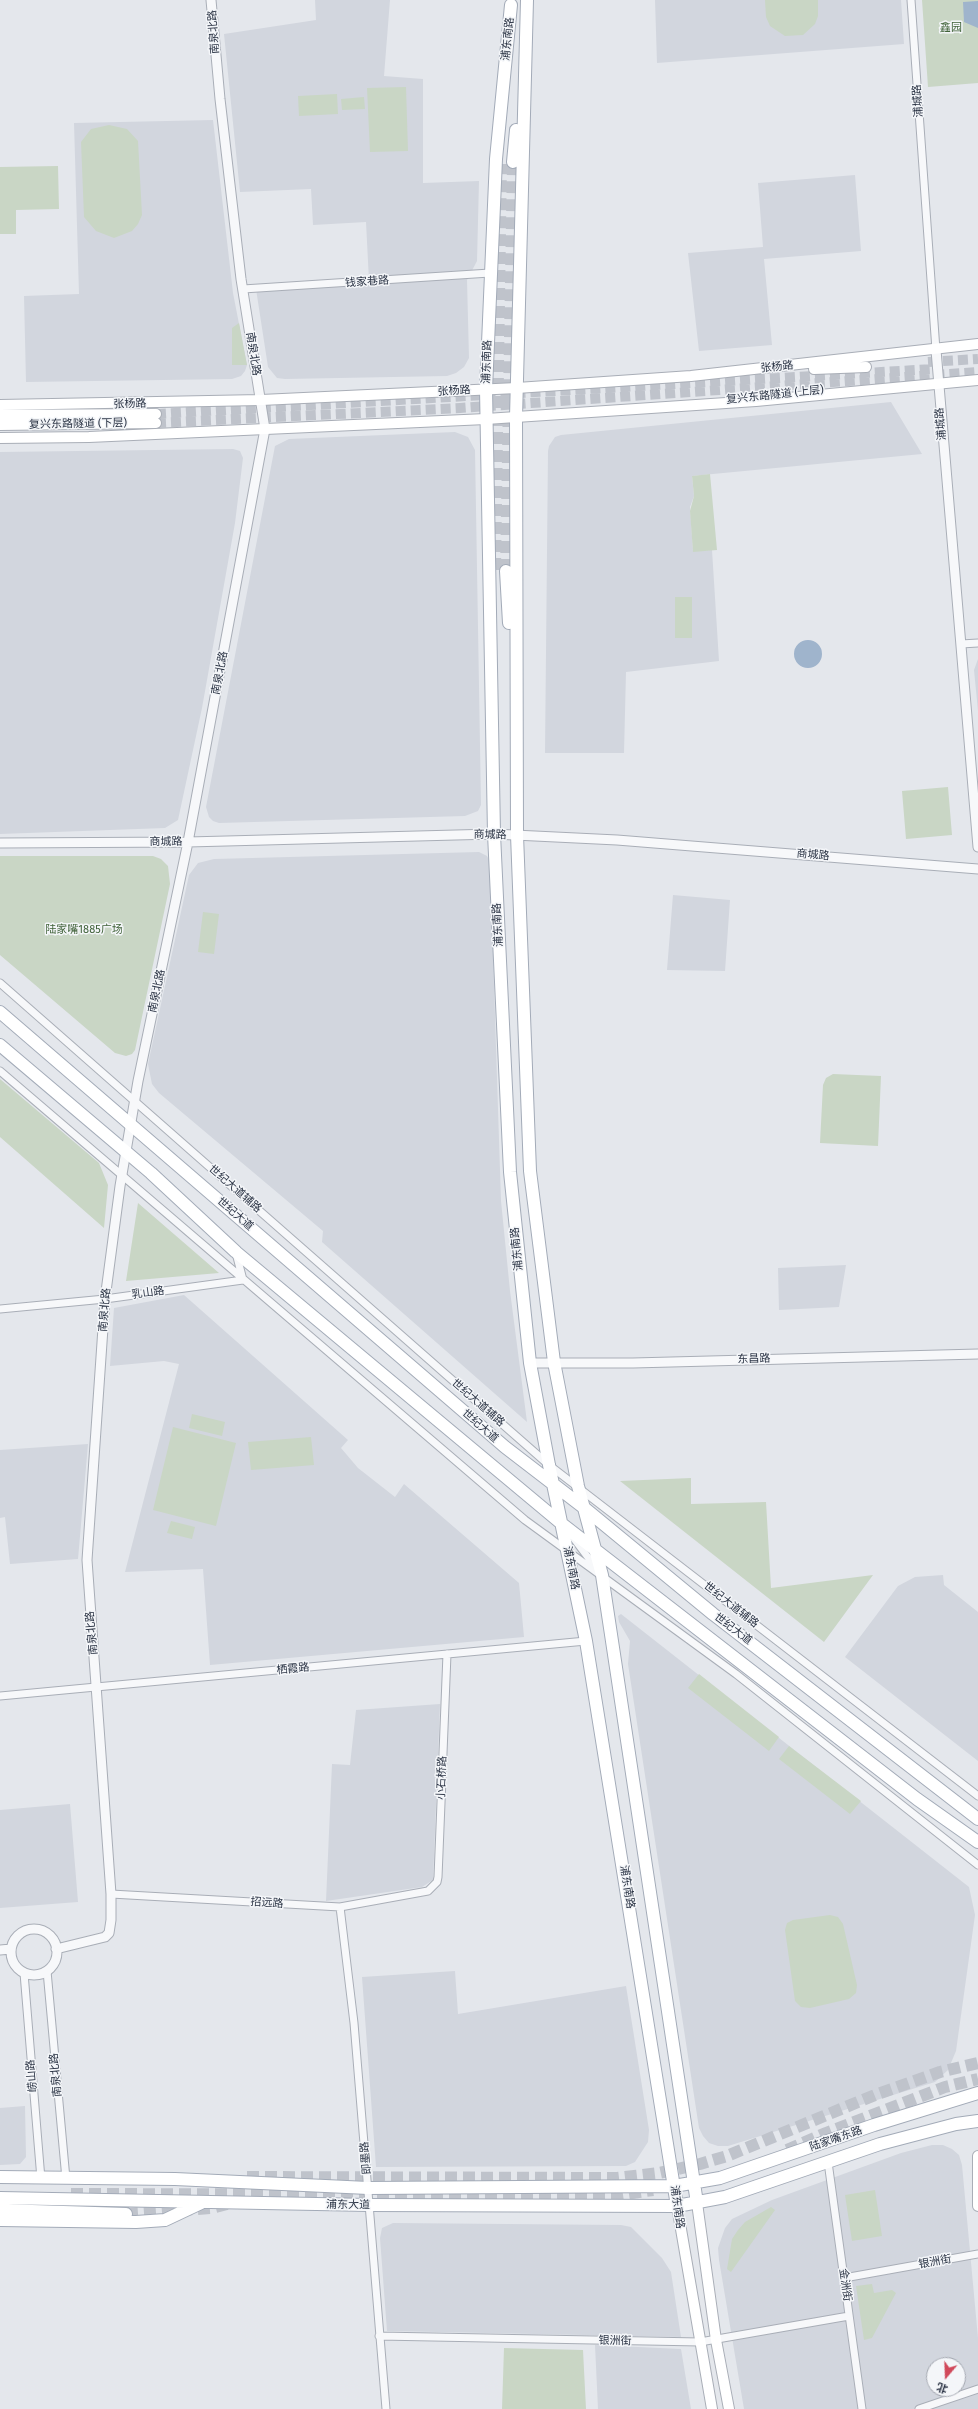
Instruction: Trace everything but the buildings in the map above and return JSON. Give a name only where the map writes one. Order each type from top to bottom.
[{"type":"main road","name":"浦东南路","points":[[511,3],[507,163],[526,4]]},
{"type":"main road","name":"浦东南路","points":[[511,3],[496,159],[486,389],[494,834],[510,1172],[530,1363],[549,1465],[586,1640],[677,2206],[712,2409]]},
{"type":"main road","name":"浦东南路","points":[[526,4],[516,417],[517,835],[530,1171],[554,1362],[578,1486],[602,1575],[716,2340],[729,2409]]},
{"type":"main road","name":"张杨路","points":[[0,405],[261,400],[517,388],[691,376],[936,350],[978,344]]},
{"type":"main road","name":"复兴东路隧道 (上层)","points":[[691,376],[866,367]]},
{"type":"main road","points":[[0,438],[89,437],[486,419],[938,385],[978,380]]},
{"type":"main road","name":"复兴东路隧道 (上层)","points":[[681,405],[869,386]]},
{"type":"main road","name":"复兴东路隧道 (下层)","points":[[0,415],[156,418],[0,425]]},
{"type":"main road","name":"浦东南路","points":[[492,720],[500,571],[517,722]]},
{"type":"main road","name":"世纪大道","points":[[0,1012],[499,1442],[583,1507],[713,1614],[978,1819]]},
{"type":"main road","name":"世纪大道","points":[[0,1045],[126,1151],[236,1252],[562,1524],[595,1548],[917,1799],[978,1842]]},
{"type":"main road","points":[[962,1806],[978,1811]]},
{"type":"main road","name":"陆家嘴东路","points":[[693,2184],[720,2178],[881,2123],[978,2093]]},
{"type":"main road","name":"陆家嘴东路","points":[[696,2203],[725,2197],[880,2144],[956,2124],[978,2121]]},
{"type":"main road","points":[[978,2156],[978,2206]]},
{"type":"main road","name":"浦东大道","points":[[0,2177],[66,2179],[175,2179],[368,2188],[674,2186],[693,2184]]},
{"type":"main road","name":"浦东大道","points":[[0,2198],[369,2206],[677,2206],[696,2203]]},
{"type":"main road","points":[[0,2220],[136,2222],[165,2220],[202,2202]]},
{"type":"main road","points":[[0,2210],[126,2214]]},
{"type":"street","name":"南泉北路","points":[[56,1949],[105,1937],[109,1933],[111,1920],[111,1894],[87,1553],[106,1298],[130,1125],[188,842],[265,429],[243,289],[219,91],[211,0]]},
{"type":"street","name":"浦城路","points":[[911,0],[938,385],[978,847]]},
{"type":"street","name":"钱家巷路","points":[[243,289],[490,273]]},
{"type":"street","points":[[961,644],[978,643]]},
{"type":"street","name":"商城路","points":[[0,843],[188,842],[494,834],[617,840],[978,869]]},
{"type":"street","name":"世纪大道辅路","points":[[0,983],[549,1465],[978,1796]]},
{"type":"street","points":[[0,1071],[525,1520],[736,1674],[978,1865]]},
{"type":"street","points":[[236,1252],[243,1280]]},
{"type":"street","name":"乳山路","points":[[0,1309],[106,1298],[243,1280]]},
{"type":"street","name":"东昌路","points":[[530,1363],[633,1363],[978,1354]]},
{"type":"street","points":[[562,1524],[602,1575]]},
{"type":"street","name":"栖霞路","points":[[0,1696],[586,1640]]},
{"type":"street","name":"小石桥路","points":[[421,1893],[433,1887],[438,1877],[447,1654]]},
{"type":"street","name":"招远路","points":[[111,1894],[340,1907],[421,1893]]},
{"type":"street","name":"即墨路","points":[[340,1907],[354,2023],[386,2409]]},
{"type":"street","points":[[31,1930],[46,1933],[52,1938],[56,1949],[55,1960],[47,1971],[35,1975],[24,1973],[14,1963],[11,1950],[18,1936],[31,1930]]},
{"type":"street","points":[[0,1950],[11,1950]]},
{"type":"street","name":"南泉北路","points":[[47,1971],[66,2179]]},
{"type":"street","name":"崂山路","points":[[24,1973],[41,2178]]},
{"type":"street","name":"金洲街","points":[[828,2162],[862,2409]]},
{"type":"street","name":"银洲街","points":[[844,2278],[978,2254]]},
{"type":"street","name":"银洲街","points":[[379,2336],[700,2342],[849,2316]]},
{"type":"street","points":[[919,2409],[978,2389]]},
{"type":"street","points":[[378,2409],[386,2409]]},
{"type":"shaded area","points":[[315,0],[390,0],[384,76],[423,79],[423,183],[479,181],[477,261],[467,280],[469,358],[464,367],[456,373],[447,376],[285,379],[277,378],[268,367],[256,289],[369,281],[366,222],[313,225],[311,189],[240,192],[224,34],[316,20]]},
{"type":"shaded area","points":[[655,0],[901,0],[904,44],[657,63]]},
{"type":"shaded area","points":[[213,120],[233,293],[247,365],[245,371],[241,376],[232,379],[26,382],[24,296],[79,294],[74,123]]},
{"type":"shaded area","points":[[855,175],[861,251],[764,259],[772,345],[699,351],[688,253],[763,247],[758,183]]},
{"type":"shaded area","points":[[891,402],[922,454],[692,476],[694,496],[690,507],[693,551],[712,550],[719,661],[626,672],[624,753],[545,753],[548,451],[549,446],[555,437],[561,435]]},
{"type":"shaded area","points":[[455,432],[468,437],[475,450],[481,805],[478,811],[465,816],[219,823],[213,821],[209,817],[206,807],[275,446],[289,439]]},
{"type":"shaded area","points":[[233,449],[240,451],[243,458],[235,523],[202,708],[178,820],[165,828],[0,834],[0,452]]},
{"type":"shaded area","points":[[978,659],[978,711],[974,670]]},
{"type":"shaded area","points":[[479,852],[487,856],[490,862],[501,1201],[510,1291],[527,1422],[322,1242],[323,1231],[159,1093],[152,1084],[148,1064],[189,875],[198,863],[214,859]]},
{"type":"shaded area","points":[[673,895],[730,900],[725,971],[667,970]]},
{"type":"shaded area","points":[[846,1265],[839,1307],[779,1310],[778,1268]]},
{"type":"shaded area","points":[[184,1295],[348,1440],[341,1448],[358,1468],[395,1497],[404,1484],[519,1583],[524,1637],[210,1665],[203,1569],[125,1572],[179,1364],[164,1361],[110,1366],[114,1308]]},
{"type":"shaded area","points":[[88,1444],[78,1559],[10,1564],[5,1517],[0,1518],[0,1450]]},
{"type":"shaded area","points":[[943,1575],[944,1585],[978,1612],[978,1761],[845,1657],[898,1586],[915,1577]]},
{"type":"shaded area","points":[[621,1614],[969,1887],[975,1915],[956,2051],[948,2070],[935,2082],[728,2146],[718,2146],[709,2143],[703,2136],[699,2128],[628,1664],[630,1641],[619,1622],[618,1616]]},
{"type":"shaded area","points":[[440,1704],[433,1880],[422,1887],[326,1901],[332,1764],[350,1765],[356,1710]]},
{"type":"shaded area","points":[[70,1804],[78,1902],[0,1908],[0,1810]]},
{"type":"shaded area","points":[[455,1971],[458,2014],[626,1986],[649,2130],[648,2142],[635,2162],[626,2166],[376,2167],[362,1977]]},
{"type":"shaded area","points":[[25,2106],[26,2157],[20,2164],[0,2165],[0,2108]]},
{"type":"shaded area","points":[[932,2145],[943,2145],[952,2149],[959,2155],[962,2165],[978,2338],[978,2409],[744,2409],[718,2248],[725,2228],[732,2219],[772,2200],[901,2153]]},
{"type":"shaded area","points":[[393,2223],[621,2225],[631,2227],[662,2258],[671,2272],[681,2337],[387,2331],[380,2238],[382,2228]]},
{"type":"shaded area","points":[[595,2345],[681,2349],[691,2409],[598,2409]]},
{"type":"green space","points":[[765,0],[818,0],[818,16],[815,24],[803,35],[785,36],[770,26],[766,17]]},
{"type":"green space","name":"鑫园","points":[[922,0],[978,0],[978,83],[928,87]]},
{"type":"green space","points":[[406,87],[408,151],[370,152],[367,88]]},
{"type":"green space","points":[[337,94],[338,114],[299,116],[298,96]]},
{"type":"green space","points":[[364,97],[365,109],[342,110],[341,99]]},
{"type":"green space","points":[[109,125],[127,129],[138,141],[142,215],[138,224],[132,231],[114,238],[96,231],[84,217],[81,142],[91,129]]},
{"type":"green space","points":[[58,166],[59,209],[16,210],[16,234],[0,234],[0,167]]},
{"type":"green space","points":[[239,323],[247,365],[232,365],[232,328]]},
{"type":"green space","points":[[710,474],[717,550],[693,552],[690,511],[694,496],[692,476]]},
{"type":"green space","points":[[675,597],[692,597],[692,638],[675,638]]},
{"type":"green space","points":[[948,787],[952,835],[906,839],[902,791]]},
{"type":"green space","name":"陆家嘴1885广场","points":[[0,856],[153,856],[161,859],[168,866],[170,884],[135,1050],[132,1054],[126,1056],[115,1053],[0,955]]},
{"type":"green space","points":[[203,912],[219,914],[214,954],[198,952]]},
{"type":"green space","points":[[833,1074],[881,1076],[878,1146],[820,1143],[823,1085],[826,1078]]},
{"type":"green space","points":[[0,1079],[99,1163],[108,1185],[104,1228],[0,1137]]},
{"type":"green space","points":[[138,1203],[219,1273],[126,1281]]},
{"type":"green space","points":[[192,1414],[225,1422],[222,1436],[189,1428]]},
{"type":"green space","points":[[173,1427],[236,1443],[216,1526],[153,1510]]},
{"type":"green space","points":[[311,1437],[314,1465],[251,1470],[248,1442]]},
{"type":"green space","points":[[691,1478],[691,1504],[766,1502],[771,1588],[873,1575],[824,1642],[620,1481]]},
{"type":"green space","points":[[171,1521],[195,1527],[192,1539],[167,1533]]},
{"type":"green space","points":[[699,1674],[779,1737],[769,1751],[688,1688]]},
{"type":"green space","points":[[789,1746],[861,1801],[850,1814],[779,1759]]},
{"type":"green space","points":[[830,1915],[838,1917],[843,1924],[857,1985],[856,1993],[849,1999],[810,2008],[801,2007],[795,2001],[785,1930],[787,1923],[793,1920]]},
{"type":"green space","points":[[875,2190],[882,2236],[852,2241],[845,2195]]},
{"type":"green space","points":[[771,2207],[775,2210],[731,2272],[727,2269],[732,2239],[745,2222]]},
{"type":"green space","points":[[872,2284],[874,2293],[892,2290],[896,2293],[872,2338],[864,2340],[856,2286]]},
{"type":"green space","points":[[504,2348],[583,2350],[586,2409],[502,2409]]},
{"type":"water","points":[[978,1],[978,28],[964,22],[963,2]]},
{"type":"water","points":[[808,640],[818,644],[822,654],[818,664],[808,668],[798,664],[794,654],[798,644]]},
{"type":"tunnel","points":[[506,571],[513,162]]},
{"type":"tunnel","points":[[495,570],[501,164]]},
{"type":"tunnel","points":[[928,362],[978,359]]},
{"type":"tunnel","points":[[156,414],[934,369]]},
{"type":"tunnel","points":[[156,423],[460,408],[978,372]]},
{"type":"tunnel","points":[[247,2177],[617,2178],[659,2173],[700,2164],[727,2156],[875,2095],[940,2072],[978,2063]]},
{"type":"tunnel","points":[[787,2150],[826,2133],[945,2087],[978,2079]]},
{"type":"tunnel","points":[[71,2194],[619,2195],[653,2190]]},
{"type":"tunnel","points":[[126,2214],[211,2208],[227,2204]]}]
